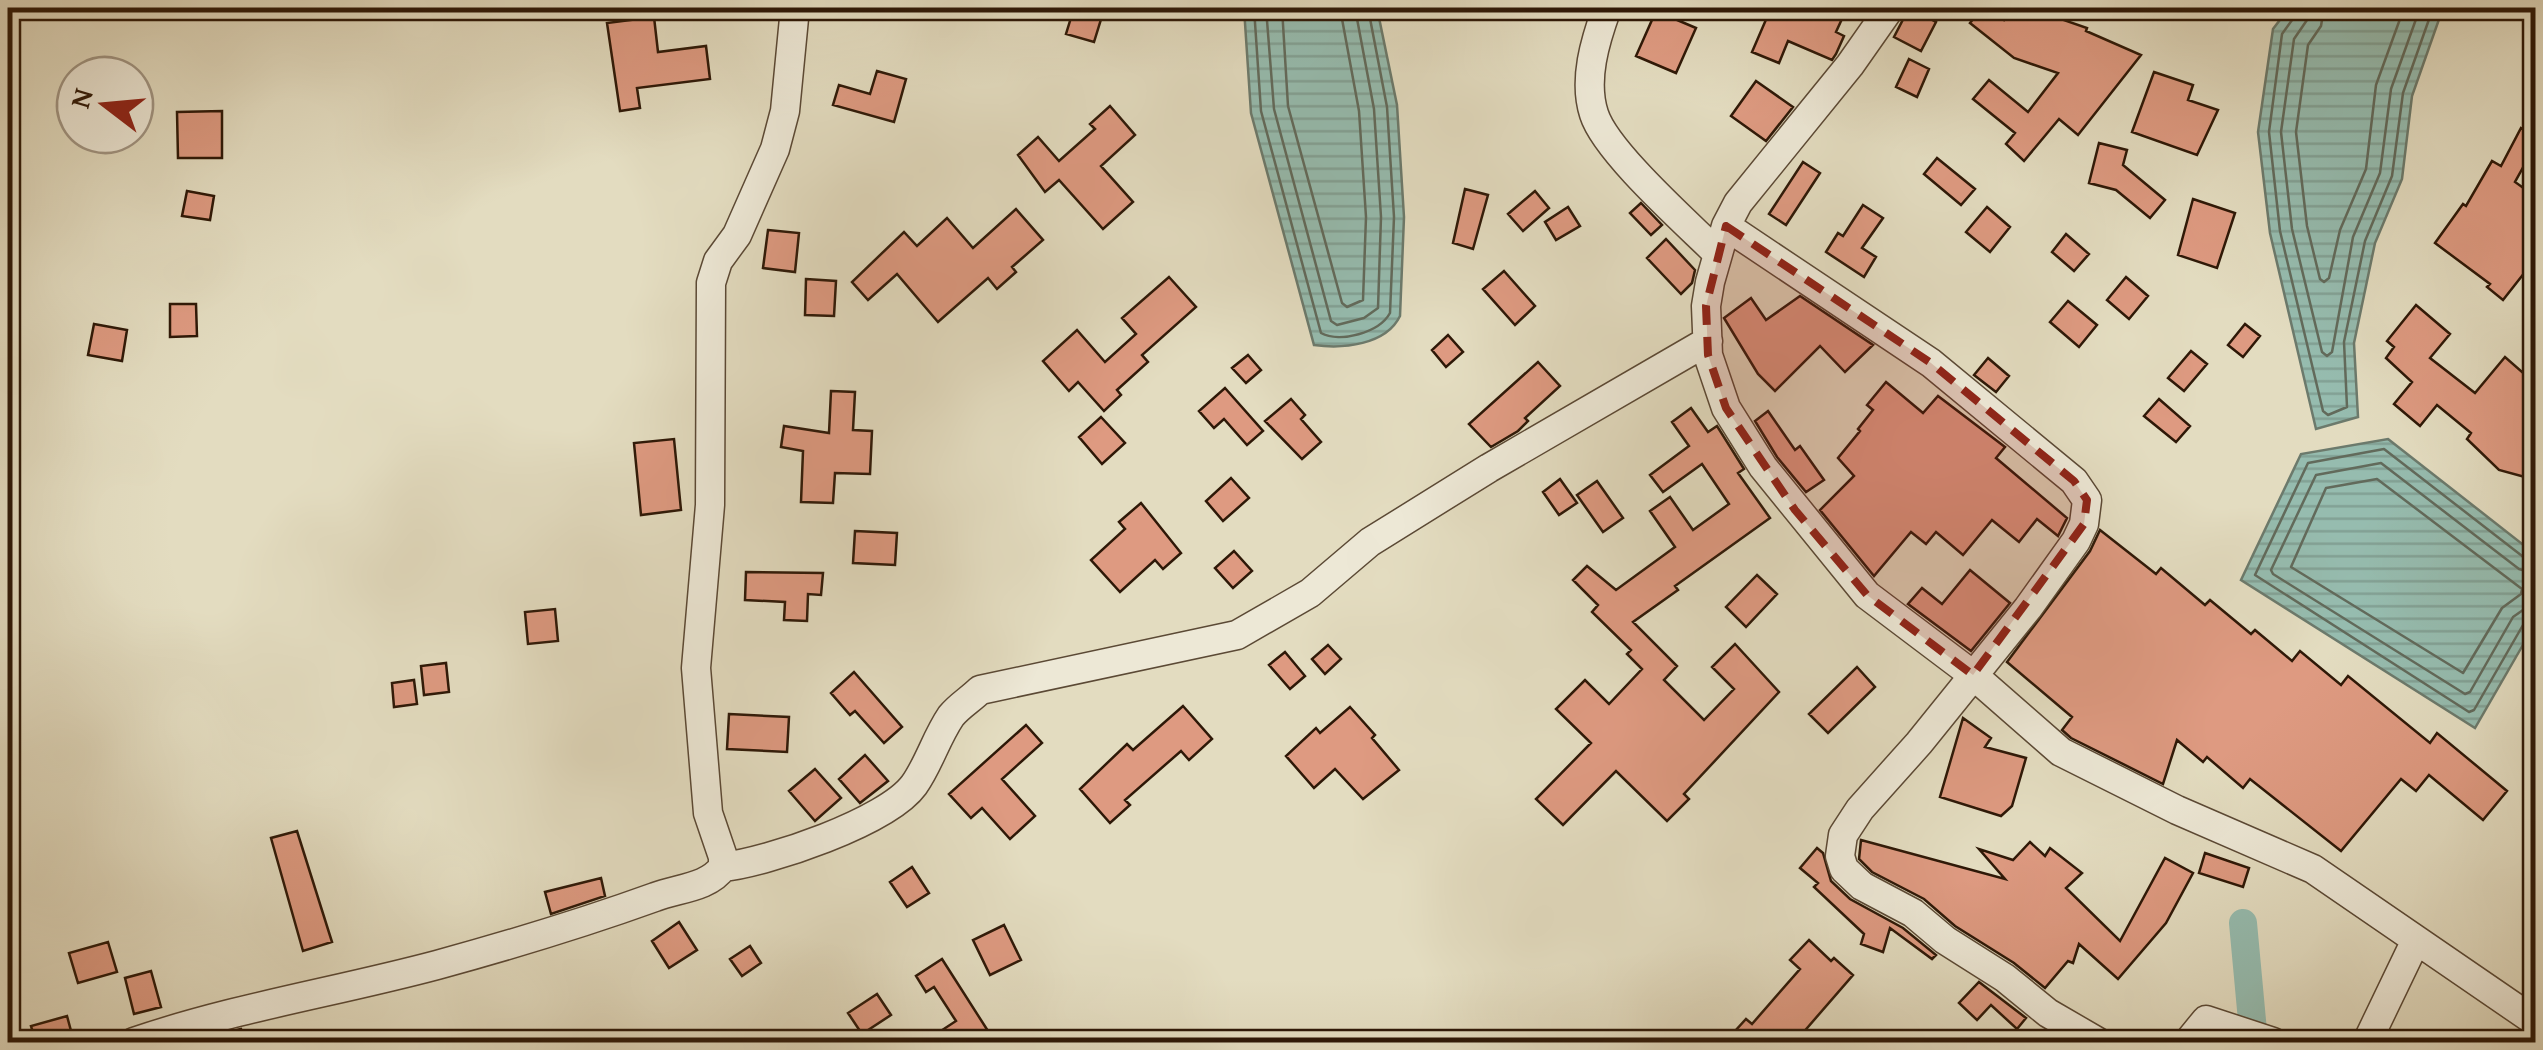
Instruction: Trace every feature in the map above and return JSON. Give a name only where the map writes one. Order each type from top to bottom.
[{"type":"street","points":[[722,867],[723,857],[708,812],[696,668],[710,506],[711,283],[718,261],[737,235],[776,150],[785,110],[795,8]]},
{"type":"street","points":[[1607,8],[1589,72],[1594,115],[1604,134],[1659,196],[1718,254]]},
{"type":"street","points":[[1890,8],[1850,64],[1756,178],[1726,226],[1706,306],[1708,355],[1726,408],[1796,510],[1867,595],[1974,675],[2061,752],[2176,810],[2313,869],[2536,1022]]},
{"type":"street","points":[[1726,226],[1932,363],[2074,482],[2087,500],[2084,524],[2076,541],[2028,608],[1860,809],[1842,835],[1840,856],[1844,868],[1862,886],[1913,913],[1945,940],[2014,984],[2048,1013],[2098,1042]]},
{"type":"street","points":[[134,1042],[274,1002],[436,965],[595,918],[678,888],[708,882],[722,867],[789,853],[816,842],[904,797],[953,713],[980,690],[1237,635],[1310,593],[1370,542],[1488,468],[1708,341]]},
{"type":"street","points":[[2368,1042],[2416,940]]},
{"type":"street","points":[[2188,1042],[2206,1020],[2273,1042]]},
{"type":"highlighted area","points":[[1726,226],[1931,363],[2074,481],[2087,500],[2084,524],[1973,675],[1867,595],[1795,510],[1726,408],[1708,355],[1706,306]]},
{"type":"water","points":[[1244,8],[1377,8],[1397,105],[1404,217],[1400,316],[1374,339],[1350,345],[1314,345],[1251,113]]},
{"type":"water","points":[[2289,8],[2443,8],[2412,96],[2402,179],[2375,243],[2354,343],[2358,417],[2316,429],[2270,233],[2258,132],[2273,29]]},
{"type":"water","points":[[2388,439],[2535,554],[2535,624],[2475,728],[2241,580],[2301,454]]},
{"type":"building","points":[[1074,8],[1102,16],[1094,42],[1066,34]]},
{"type":"building","points":[[1771,8],[1847,8],[1836,32],[1844,36],[1832,60],[1788,41],[1779,63],[1752,52]]},
{"type":"building","points":[[1909,8],[1936,22],[1921,51],[1894,37]]},
{"type":"building","points":[[1982,8],[2004,20],[2013,8],[2029,8],[2087,28],[2086,31],[2141,55],[2078,135],[2059,119],[2024,161],[2006,144],[2015,133],[1973,99],[1989,80],[2028,112],[2058,73],[2014,58],[1970,23]]},
{"type":"building","points":[[1656,11],[1696,28],[1676,73],[1636,56]]},
{"type":"building","points":[[654,17],[658,52],[706,46],[710,79],[637,88],[640,108],[620,111],[607,23]]},
{"type":"building","points":[[1909,59],[1929,69],[1917,97],[1896,87]]},
{"type":"building","points":[[877,71],[906,79],[894,122],[833,105],[839,85],[870,94]]},
{"type":"building","points":[[2154,72],[2193,85],[2188,100],[2218,110],[2197,155],[2132,132]]},
{"type":"building","points":[[1756,81],[1793,107],[1766,141],[1731,116]]},
{"type":"building","points":[[1110,106],[1135,135],[1101,166],[1133,202],[1103,229],[1059,180],[1045,192],[1018,155],[1038,137],[1059,161],[1095,129],[1090,124]]},
{"type":"building","points":[[222,111],[222,158],[178,158],[177,112]]},
{"type":"building","points":[[2521,128],[2536,136],[2536,144],[2515,182],[2536,197],[2536,258],[2503,300],[2487,287],[2490,284],[2435,243],[2463,204],[2466,206],[2492,161],[2501,166]]},
{"type":"building","points":[[2099,143],[2127,150],[2123,165],[2165,200],[2150,218],[2116,190],[2089,183]]},
{"type":"building","points":[[1937,158],[1975,189],[1961,205],[1924,174]]},
{"type":"building","points":[[1803,162],[1820,173],[1786,225],[1769,214]]},
{"type":"building","points":[[1465,189],[1488,195],[1473,249],[1453,243]]},
{"type":"building","points":[[187,191],[214,196],[210,220],[182,216]]},
{"type":"building","points":[[1535,191],[1549,208],[1523,231],[1508,214]]},
{"type":"building","points":[[2193,199],[2235,213],[2217,268],[2178,255]]},
{"type":"building","points":[[1641,203],[1662,225],[1651,235],[1630,213]]},
{"type":"building","points":[[1863,205],[1883,218],[1862,248],[1876,257],[1864,277],[1826,252],[1838,233],[1843,236]]},
{"type":"building","points":[[1568,207],[1580,226],[1556,240],[1545,222]]},
{"type":"building","points":[[1987,207],[2010,227],[1990,252],[1966,232]]},
{"type":"building","points":[[1016,209],[1043,240],[1012,267],[1016,272],[997,289],[988,278],[938,322],[897,274],[868,300],[852,282],[904,232],[917,246],[947,218],[973,248]]},
{"type":"building","points":[[768,230],[799,233],[795,272],[763,268]]},
{"type":"building","points":[[2066,234],[2089,254],[2074,271],[2052,252]]},
{"type":"building","points":[[1666,239],[1695,270],[1692,283],[1681,294],[1647,258]]},
{"type":"building","points":[[1504,271],[1535,306],[1515,325],[1483,289]]},
{"type":"building","points":[[1169,277],[1196,307],[1142,355],[1148,362],[1117,390],[1121,395],[1104,411],[1078,382],[1069,391],[1043,361],[1077,330],[1105,362],[1136,334],[1122,318]]},
{"type":"building","points":[[2126,277],[2148,296],[2129,319],[2107,300]]},
{"type":"building","points":[[806,279],[836,281],[834,316],[805,315]]},
{"type":"building","points":[[1800,296],[1873,345],[1845,372],[1820,346],[1775,391],[1758,374],[1724,318],[1751,298],[1766,320]]},
{"type":"building","points":[[2068,301],[2097,325],[2079,347],[2050,322]]},
{"type":"building","points":[[170,304],[196,304],[197,336],[170,337]]},
{"type":"building","points":[[2416,305],[2450,334],[2430,358],[2475,393],[2505,357],[2522,372],[2536,355],[2536,480],[2499,470],[2467,439],[2471,433],[2437,405],[2420,426],[2394,404],[2412,382],[2386,358],[2394,347],[2387,341]]},
{"type":"building","points":[[94,324],[127,330],[122,361],[88,355]]},
{"type":"building","points":[[2245,324],[2260,336],[2243,357],[2228,345]]},
{"type":"building","points":[[1448,335],[1463,352],[1446,367],[1432,350]]},
{"type":"building","points":[[2191,351],[2207,364],[2184,391],[2168,378]]},
{"type":"building","points":[[1248,355],[1261,370],[1246,383],[1232,368]]},
{"type":"building","points":[[1988,358],[2009,376],[1996,392],[1974,375]]},
{"type":"building","points":[[1538,362],[1560,386],[1525,418],[1528,421],[1518,431],[1491,447],[1469,424]]},
{"type":"building","points":[[1886,382],[1923,413],[1938,396],[2005,447],[1996,458],[2067,518],[2058,536],[2037,519],[2019,542],[1992,520],[1963,555],[1936,532],[1926,544],[1911,532],[1874,576],[1820,510],[1854,476],[1838,458],[1860,431],[1873,410],[1867,405]]},
{"type":"building","points":[[1225,388],[1263,431],[1247,445],[1224,419],[1214,428],[1199,411]]},
{"type":"building","points":[[831,391],[855,392],[853,430],[872,431],[870,474],[835,473],[833,503],[801,502],[803,451],[781,447],[784,426],[829,433]]},
{"type":"building","points":[[1291,399],[1305,415],[1301,419],[1321,442],[1302,459],[1265,421]]},
{"type":"building","points":[[2159,399],[2190,426],[2176,442],[2144,416]]},
{"type":"building","points":[[1691,408],[1708,432],[1717,426],[1744,469],[1738,473],[1770,518],[1675,586],[1678,590],[1633,622],[1677,666],[1664,680],[1704,720],[1734,689],[1712,667],[1735,644],[1779,692],[1684,794],[1689,799],[1667,821],[1616,771],[1563,825],[1536,799],[1591,743],[1556,709],[1585,680],[1609,704],[1642,669],[1627,654],[1631,650],[1592,612],[1598,605],[1573,580],[1587,566],[1616,590],[1675,547],[1650,511],[1670,497],[1693,530],[1729,504],[1702,464],[1663,492],[1650,475],[1689,446],[1672,422]]},
{"type":"building","points":[[1768,411],[1795,450],[1800,446],[1824,480],[1806,492],[1777,457],[1755,421]]},
{"type":"building","points":[[1101,417],[1125,443],[1102,464],[1079,437]]},
{"type":"building","points":[[674,439],[681,510],[641,515],[634,443]]},
{"type":"building","points":[[1231,478],[1249,498],[1223,521],[1206,501]]},
{"type":"building","points":[[1560,479],[1577,503],[1559,515],[1543,492]]},
{"type":"building","points":[[1597,481],[1623,518],[1603,532],[1577,495]]},
{"type":"building","points":[[1141,503],[1181,553],[1163,569],[1155,560],[1120,592],[1091,560],[1125,529],[1119,522]]},
{"type":"building","points":[[2100,530],[2156,574],[2161,568],[2205,605],[2210,600],[2292,661],[2300,651],[2341,685],[2348,676],[2430,743],[2437,733],[2507,791],[2483,820],[2429,775],[2416,791],[2401,779],[2341,851],[2250,779],[2243,788],[2207,757],[2203,762],[2177,740],[2163,784],[2071,738],[2062,730],[2072,717],[2007,662],[2090,551]]},
{"type":"building","points":[[855,531],[897,533],[895,565],[853,563]]},
{"type":"building","points":[[1234,551],[1252,571],[1233,588],[1215,568]]},
{"type":"building","points":[[1970,570],[2010,603],[1971,651],[1908,604],[1922,588],[1942,604]]},
{"type":"building","points":[[746,572],[823,573],[821,595],[808,594],[807,621],[784,620],[785,602],[745,600]]},
{"type":"building","points":[[1757,575],[1777,594],[1746,627],[1726,607]]},
{"type":"building","points":[[555,609],[558,641],[528,644],[525,612]]},
{"type":"building","points":[[1328,645],[1341,659],[1325,674],[1312,659]]},
{"type":"building","points":[[1285,652],[1305,676],[1290,689],[1269,665]]},
{"type":"building","points":[[446,663],[449,692],[424,695],[421,666]]},
{"type":"building","points":[[1857,667],[1875,687],[1828,733],[1809,714]]},
{"type":"building","points":[[854,672],[902,727],[884,743],[855,711],[850,715],[831,693]]},
{"type":"building","points":[[414,680],[417,704],[394,707],[392,683]]},
{"type":"building","points":[[1183,706],[1212,739],[1189,760],[1181,751],[1125,800],[1130,805],[1110,823],[1080,789],[1127,744],[1133,750]]},
{"type":"building","points":[[1350,707],[1399,770],[1363,799],[1335,769],[1314,788],[1286,756],[1316,728],[1320,733]]},
{"type":"building","points":[[729,714],[789,717],[787,752],[727,749]]},
{"type":"building","points":[[1963,718],[1991,738],[1985,747],[2026,758],[2012,806],[2001,816],[1940,797]]},
{"type":"building","points":[[1026,725],[1042,743],[1002,779],[1035,816],[1010,839],[982,808],[971,818],[949,794]]},
{"type":"building","points":[[865,755],[888,781],[860,803],[839,779]]},
{"type":"building","points":[[815,769],[841,798],[815,821],[789,791]]},
{"type":"building","points":[[297,831],[332,942],[303,951],[271,838]]},
{"type":"building","points":[[1861,840],[2005,879],[1979,849],[2013,860],[2030,842],[2045,856],[2050,848],[2082,873],[2066,888],[2120,941],[2165,858],[2193,873],[2166,923],[2118,979],[2079,944],[2073,963],[2068,961],[2045,988],[2014,963],[1955,926],[1924,899],[1872,872],[1859,859]]},
{"type":"building","points":[[1817,848],[1823,853],[1831,881],[1850,899],[1903,928],[1936,955],[1932,959],[1890,928],[1883,952],[1861,944],[1864,934],[1814,887],[1818,883],[1800,868]]},
{"type":"building","points":[[2205,853],[2249,868],[2243,887],[2199,873]]},
{"type":"building","points":[[912,867],[929,893],[907,907],[890,882]]},
{"type":"building","points":[[601,878],[605,896],[551,914],[545,892]]},
{"type":"building","points":[[679,922],[697,950],[669,968],[652,941]]},
{"type":"building","points":[[1004,925],[1021,960],[990,975],[973,940]]},
{"type":"building","points":[[1809,940],[1853,975],[1795,1042],[1725,1042],[1746,1019],[1752,1024],[1800,969],[1790,960]]},
{"type":"building","points":[[108,942],[117,972],[78,983],[69,953]]},
{"type":"building","points":[[750,946],[761,963],[742,976],[730,959]]},
{"type":"building","points":[[942,959],[988,1031],[971,1042],[924,1042],[956,1021],[934,987],[926,992],[916,976]]},
{"type":"building","points":[[151,971],[161,1007],[134,1014],[125,978]]},
{"type":"building","points":[[1979,982],[2026,1018],[2017,1029],[1991,1005],[1977,1020],[1959,1003]]},
{"type":"building","points":[[877,994],[891,1015],[862,1034],[848,1013]]},
{"type":"building","points":[[67,1016],[74,1042],[36,1042],[31,1026]]},
{"type":"building","points":[[241,1029],[247,1042],[192,1042],[213,1036]]},
{"type":"waterway","points":[[2243,923],[2254,1042]]}]
